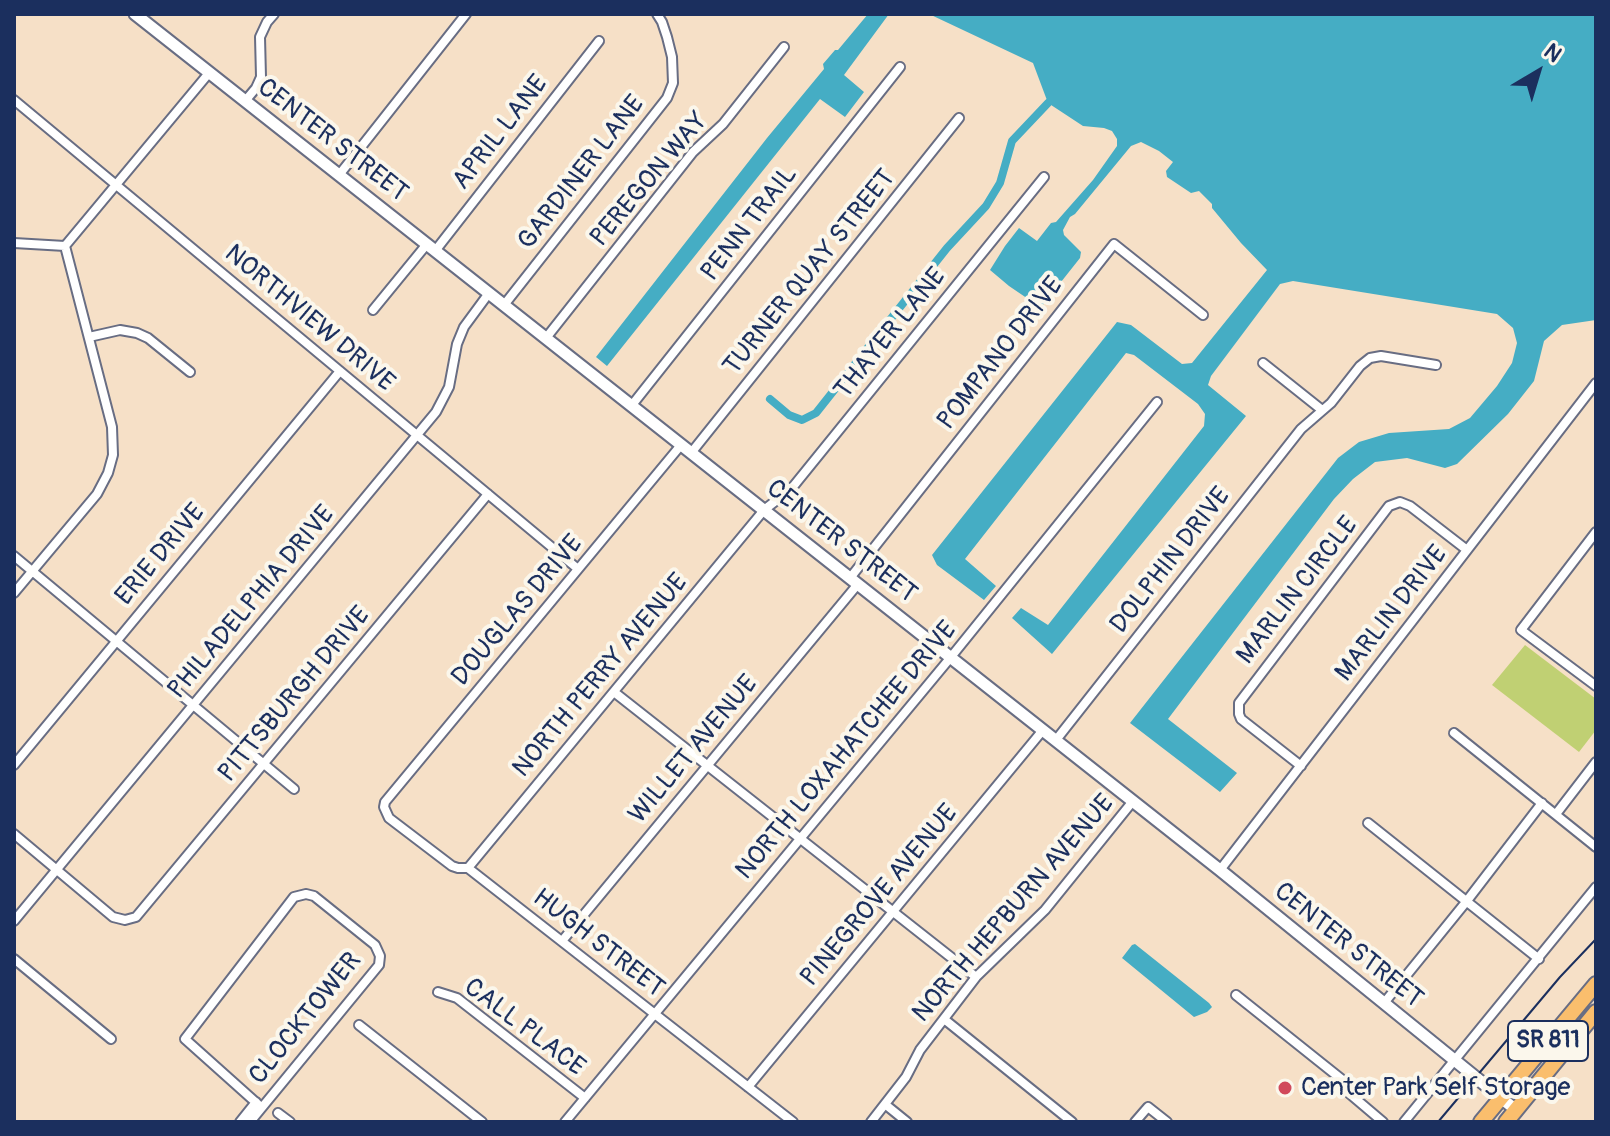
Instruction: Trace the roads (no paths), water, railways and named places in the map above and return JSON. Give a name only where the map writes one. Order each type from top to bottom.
[{"type":"main road","name":"SR 811","points":[[1481,1122],[1596,984]]},
{"type":"main road","name":"SR 811","points":[[1506,1122],[1596,1012]]},
{"type":"street","name":"CENTER STREET","points":[[136,14],[1220,870],[1516,1110]]},
{"type":"street","points":[[245,101],[261,77],[260,37],[274,14]]},
{"type":"street","points":[[339,175],[466,14]]},
{"type":"street","name":"GARDINER LANE","points":[[504,305],[667,98],[673,83],[672,57],[657,14]]},
{"type":"street","name":"APRIL LANE","points":[[373,310],[431,248],[599,41]]},
{"type":"street","name":"PEREGON WAY","points":[[546,338],[693,152],[721,127],[784,47]]},
{"type":"street","name":"PENN TRAIL","points":[[632,405],[900,67]]},
{"type":"street","points":[[65,246],[209,73]]},
{"type":"street","name":"NORTHVIEW DRIVE","points":[[14,100],[578,569]]},
{"type":"street","name":"TURNER QUAY STREET","points":[[686,449],[959,118]]},
{"type":"street","name":"THAYER LANE","points":[[764,510],[792,488],[1044,177]]},
{"type":"street","points":[[14,243],[65,246]]},
{"type":"street","name":"POMPANO DRIVE","points":[[854,581],[1114,244],[1203,315]]},
{"type":"street","points":[[14,593],[97,494],[110,467],[114,443],[65,246]]},
{"type":"street","name":"PHILADELPHIA DRIVE","points":[[14,921],[417,435],[441,403],[449,387],[457,344],[464,327],[489,293]]},
{"type":"street","points":[[89,337],[120,330],[137,333],[148,338],[190,372]]},
{"type":"street","name":"DOLPHIN DRIVE","points":[[1056,740],[1301,429],[1331,403],[1360,366],[1370,358],[1381,356],[1436,365]]},
{"type":"street","points":[[1263,363],[1322,410]]},
{"type":"street","name":"ERIE DRIVE","points":[[14,765],[340,371]]},
{"type":"street","name":"MARLIN DRIVE","points":[[1220,870],[1596,383]]},
{"type":"street","name":"NORTH LOXAHATCHEE DRIVE","points":[[568,1121],[1157,402]]},
{"type":"street","name":"DOUGLAS DRIVE","points":[[385,802],[578,569],[686,449]]},
{"type":"street","name":"PITTSBURGH DRIVE","points":[[56,870],[113,917],[130,920],[140,913],[488,494]]},
{"type":"street","name":"MARLIN CIRCLE","points":[[1301,766],[1241,719],[1239,703],[1389,506],[1400,502],[1410,506],[1467,550]]},
{"type":"street","name":"NORTH PERRY AVENUE","points":[[468,868],[764,510]]},
{"type":"street","points":[[1596,532],[1521,630],[1596,686]]},
{"type":"street","points":[[14,556],[294,789]]},
{"type":"street","name":"WILLET AVENUE","points":[[562,941],[854,581]]},
{"type":"street","points":[[614,692],[976,977]]},
{"type":"street","name":"PINEGROVE AVENUE","points":[[748,1087],[1043,730]]},
{"type":"street","points":[[1454,733],[1596,847]]},
{"type":"street","points":[[1556,814],[1595,766]]},
{"type":"street","name":"NORTH HEPBURN AVENUE","points":[[871,1122],[906,1077],[920,1050],[976,977],[1045,910],[1133,801]]},
{"type":"street","name":"HUGH STREET","points":[[385,802],[389,818],[452,866],[468,868],[793,1122]]},
{"type":"street","points":[[1384,1003],[1542,803]]},
{"type":"street","points":[[1368,823],[1539,959]]},
{"type":"street","points":[[14,834],[56,870]]},
{"type":"street","points":[[1404,1122],[1596,887]]},
{"type":"street","name":"CLOCKTOWER","points":[[240,1122],[258,1105],[379,965],[380,956],[375,945],[314,896],[306,894],[294,897],[185,1039],[258,1105]]},
{"type":"street","points":[[14,959],[111,1039]]},
{"type":"street","name":"CALL PLACE","points":[[438,992],[457,998],[585,1098]]},
{"type":"street","points":[[1236,995],[1350,1086],[1350,1094],[1383,1122]]},
{"type":"street","points":[[944,1019],[1072,1122]]},
{"type":"street","points":[[359,1025],[482,1122]]},
{"type":"street","name":"CLOCKTOWER","points":[[250,1122],[258,1105]]},
{"type":"street","points":[[886,1105],[907,1122]]},
{"type":"street","points":[[1135,1122],[1148,1107],[1167,1122]]},
{"type":"street","points":[[278,1113],[290,1122]]},
{"type":"water","points":[[868,14],[889,14],[844,75],[864,92],[845,117],[820,99],[607,366],[596,357],[824,69],[823,64]]},
{"type":"water","points":[[929,14],[1596,14],[1596,320],[1562,325],[1544,341],[1534,381],[1508,414],[1457,464],[1445,468],[1407,458],[1375,462],[1334,499],[1168,719],[1237,773],[1220,792],[1130,723],[1338,458],[1359,442],[1389,433],[1449,429],[1470,418],[1512,363],[1517,343],[1513,328],[1497,314],[1293,281],[1280,284],[1211,376],[1208,385],[1246,416],[1052,654],[1012,618],[1021,608],[1048,625],[1204,426],[1205,414],[1198,404],[1134,355],[1126,353],[965,559],[996,586],[984,600],[937,565],[932,555],[1117,322],[1131,325],[1182,364],[1192,363],[1267,270],[1199,191],[1191,193],[1167,177],[1166,171],[1173,162],[1141,142],[1131,146],[1070,217],[1063,230],[1064,235],[1081,252],[1080,258],[1042,306],[1009,286],[990,270],[1005,246],[1019,228],[1037,241],[1093,180],[1117,146],[1117,139],[1112,131],[1083,126],[1048,103],[1033,63]]},
{"type":"water","points":[[1135,944],[1212,1007],[1194,1017],[1122,958]]},
{"type":"waterway","points":[[770,399],[789,415],[802,420],[816,413],[947,248],[986,206],[1000,183],[1012,141],[1048,103]]},
{"type":"railway","points":[[1438,1122],[1560,977],[1596,939]]},
{"type":"place","name":"Center Park Self Storage","points":[[1285,1088]]}]
